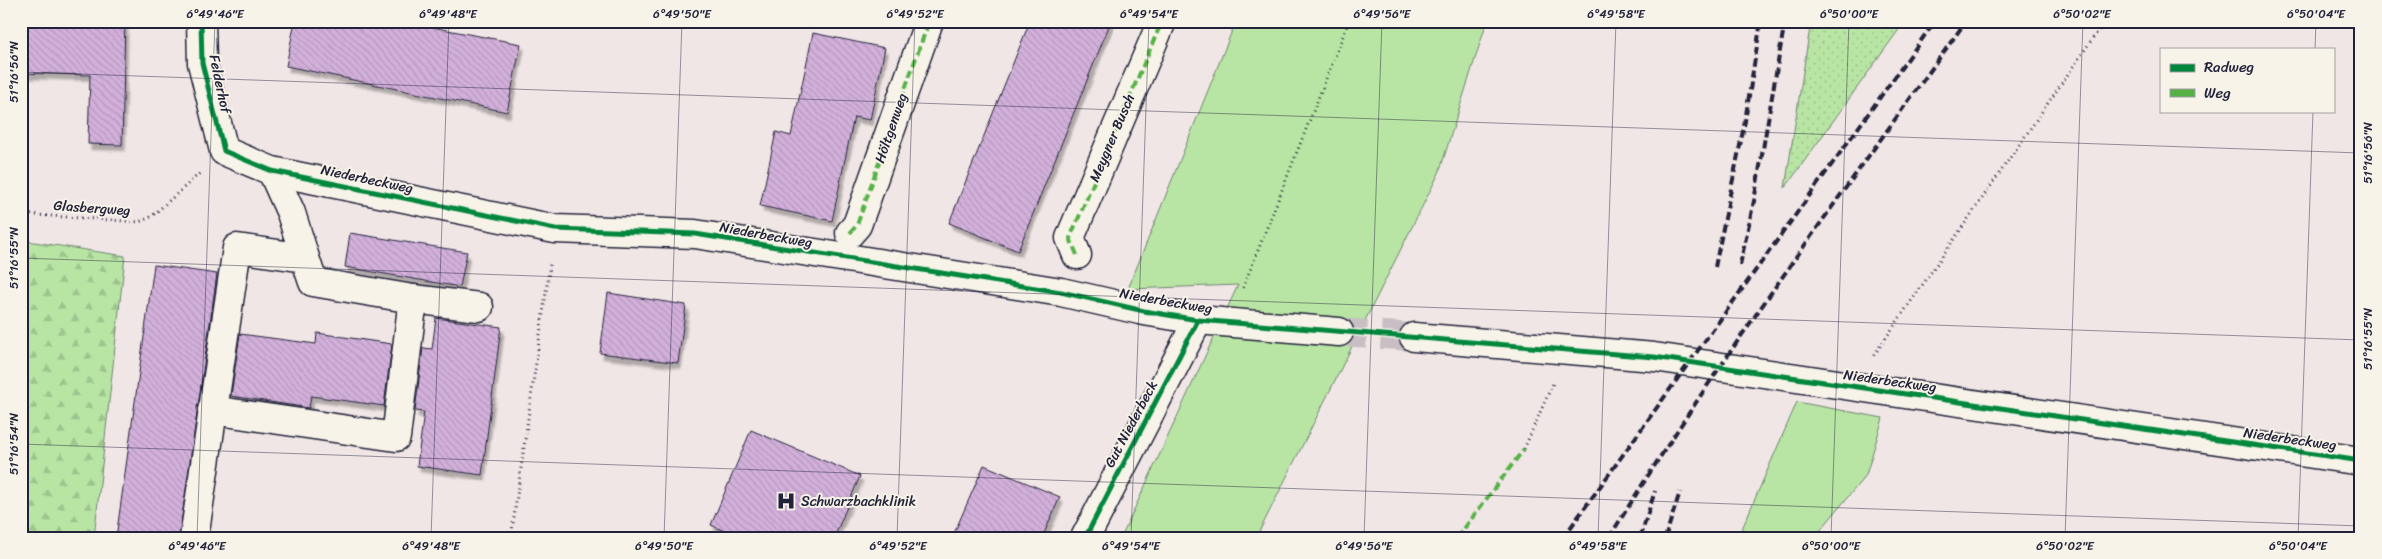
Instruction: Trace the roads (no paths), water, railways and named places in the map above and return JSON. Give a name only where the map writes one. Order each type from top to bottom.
[{"type":"street","name":"Felderhof","points":[[201,21],[202,63],[224,151]]},
{"type":"street","name":"Höltgenweg","points":[[850,234],[857,225],[929,21]]},
{"type":"street","name":"Meygner Busch","points":[[1077,256],[1070,238],[1162,21]]},
{"type":"street","name":"Niederbeckweg","points":[[224,151],[272,171],[555,229],[695,234],[1061,292],[1144,311],[1198,320],[1340,332]]},
{"type":"street","points":[[272,171],[291,213],[313,282],[413,299],[479,307]]},
{"type":"street","points":[[194,538],[236,248],[305,258]]},
{"type":"street","points":[[212,410],[396,437],[413,299]]},
{"type":"street","name":"Gut Niederbeck","points":[[1084,538],[1198,320]]},
{"type":"street","name":"Niederbeckweg","points":[[1414,337],[1654,357],[2361,461]]},
{"type":"tunnel","points":[[1339,332],[1414,337]]},
{"type":"railway","points":[[1715,267],[1745,121],[1761,21]]},
{"type":"railway","points":[[1740,265],[1754,201],[1785,21]]},
{"type":"railway","points":[[1563,538],[1935,21]]},
{"type":"railway","points":[[1609,538],[1738,341],[1828,212],[1966,21]]},
{"type":"railway","points":[[1640,538],[1655,491]]},
{"type":"railway","points":[[1665,538],[1680,492]]},
{"type":"place","name":"Schwarzbachklinik","points":[[786,501]]}]
